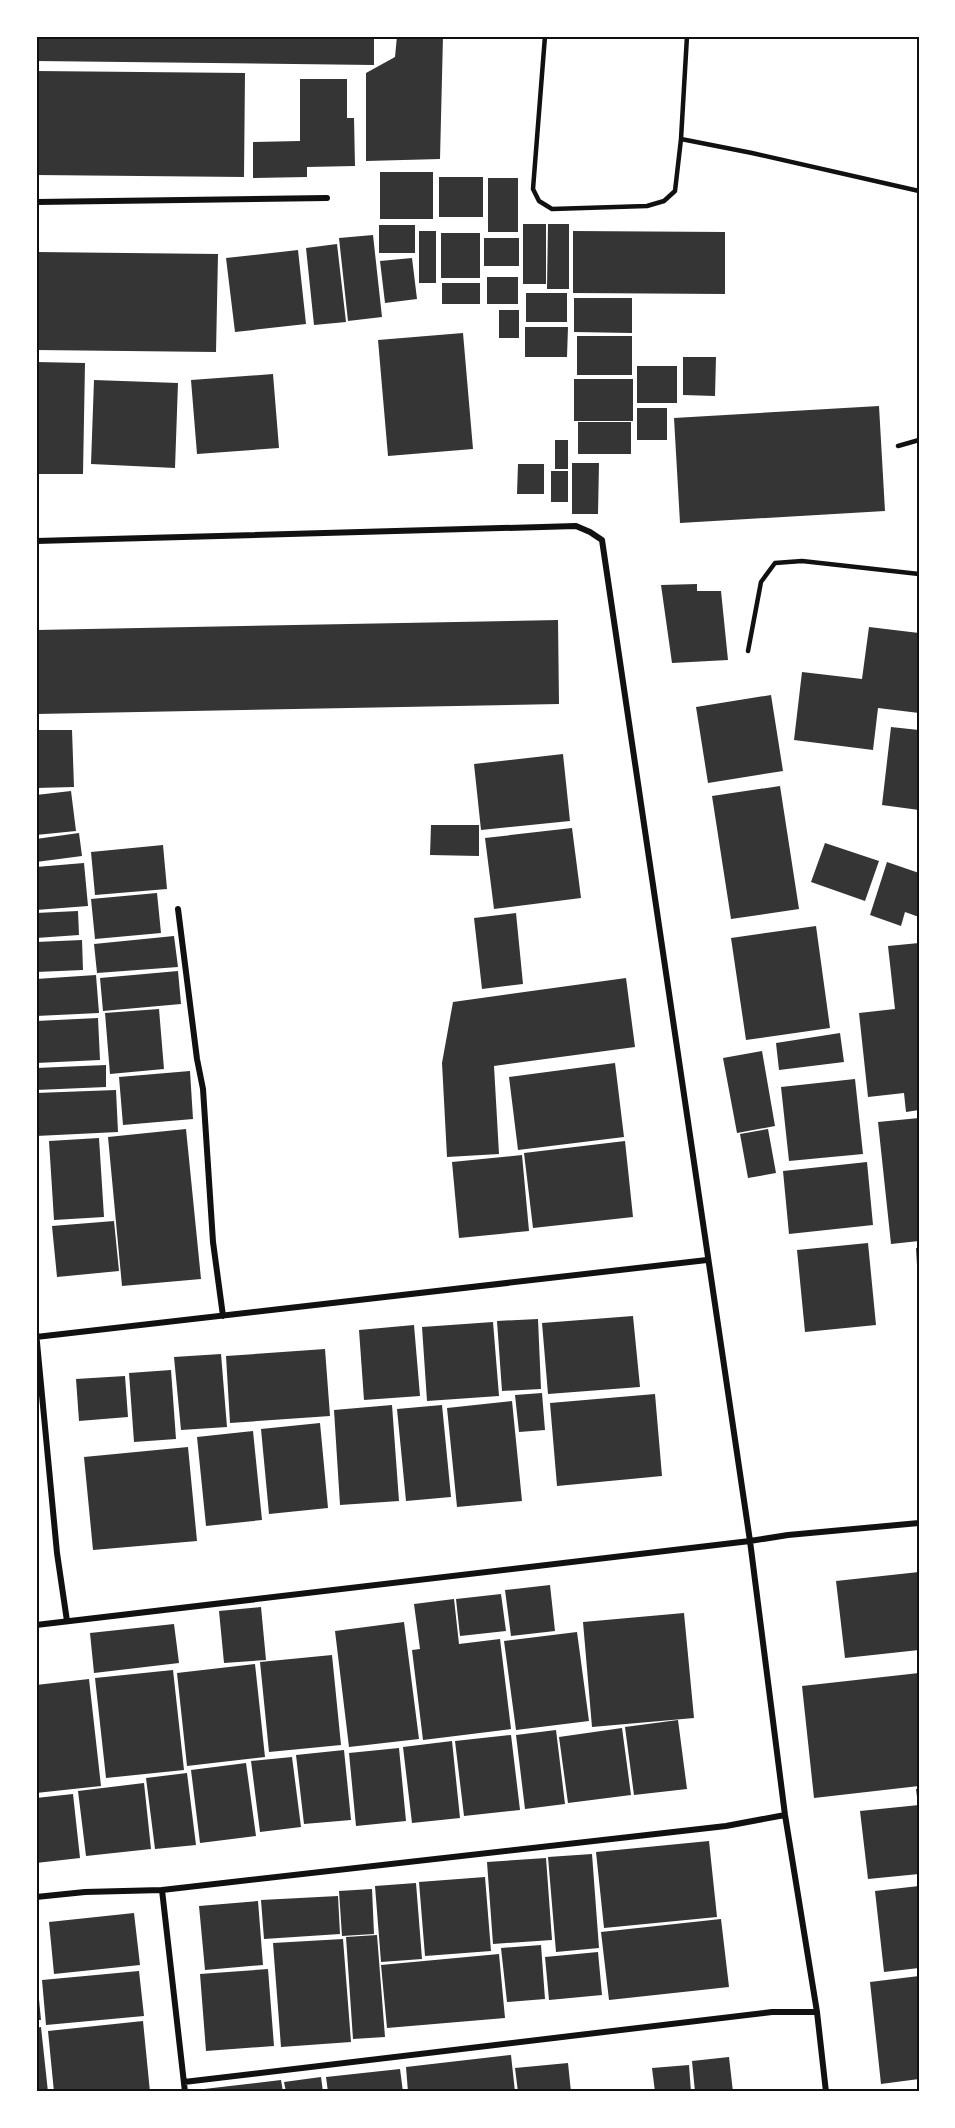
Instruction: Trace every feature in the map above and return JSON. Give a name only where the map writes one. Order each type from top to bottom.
[{"type":"street","points":[[36,202],[327,198]]},
{"type":"street","points":[[36,541],[576,526],[602,540],[750,1541],[785,1815],[817,2012],[826,2092]]},
{"type":"street","points":[[177,909],[203,1089],[213,1242],[223,1316]]},
{"type":"street","points":[[36,1337],[707,1260]]},
{"type":"street","points":[[36,1332],[57,1553],[67,1621]]},
{"type":"street","points":[[36,1625],[750,1541],[788,1534],[919,1523]]},
{"type":"street","points":[[36,1897],[85,1892],[162,1890],[726,1826],[785,1815]]},
{"type":"street","points":[[162,1890],[185,2092]]},
{"type":"street","points":[[184,2082],[772,2012],[817,2012]]},
{"type":"lane","points":[[545,36],[533,189],[539,201],[552,208],[647,206],[664,201],[675,191],[681,139],[687,36]]},
{"type":"lane","points":[[681,139],[919,191]]},
{"type":"lane","points":[[898,446],[919,440]]},
{"type":"lane","points":[[748,651],[761,582],[775,563],[802,561],[919,574]]},
{"type":"building","points":[[36,36],[374,36],[374,65],[36,61]]},
{"type":"building","points":[[397,36],[443,36],[440,159],[366,161],[366,73],[395,57]]},
{"type":"building","points":[[36,71],[245,73],[244,177],[36,175]]},
{"type":"building","points":[[300,79],[347,79],[347,118],[354,118],[355,166],[307,167],[307,177],[253,178],[253,142],[300,141]]},
{"type":"building","points":[[380,172],[433,172],[433,219],[380,219]]},
{"type":"building","points":[[439,177],[483,177],[483,217],[439,217]]},
{"type":"building","points":[[488,178],[518,178],[518,232],[488,232]]},
{"type":"building","points":[[523,224],[546,224],[546,284],[523,284]]},
{"type":"building","points":[[548,224],[569,224],[569,289],[547,289]]},
{"type":"building","points":[[379,225],[415,225],[415,253],[379,253]]},
{"type":"building","points":[[419,231],[436,231],[436,283],[419,283]]},
{"type":"building","points":[[573,231],[725,232],[725,294],[573,293]]},
{"type":"building","points":[[441,233],[480,233],[480,278],[441,278]]},
{"type":"building","points":[[373,235],[382,317],[348,321],[339,238]]},
{"type":"building","points":[[484,238],[519,238],[519,266],[484,266]]},
{"type":"building","points":[[337,244],[346,322],[314,325],[306,248]]},
{"type":"building","points":[[298,250],[306,324],[235,332],[226,258]]},
{"type":"building","points":[[36,252],[218,254],[216,352],[36,350]]},
{"type":"building","points":[[412,258],[417,299],[385,303],[380,261]]},
{"type":"building","points":[[487,277],[518,277],[518,304],[487,304]]},
{"type":"building","points":[[442,283],[480,283],[480,304],[442,304]]},
{"type":"building","points":[[526,293],[567,293],[567,322],[526,322]]},
{"type":"building","points":[[574,298],[632,298],[632,333],[574,332]]},
{"type":"building","points":[[499,310],[519,310],[519,338],[499,338]]},
{"type":"building","points":[[525,327],[568,327],[567,357],[525,357]]},
{"type":"building","points":[[463,333],[473,449],[388,456],[378,340]]},
{"type":"building","points":[[577,336],[632,336],[632,375],[577,375]]},
{"type":"building","points":[[683,357],[716,357],[715,396],[683,395]]},
{"type":"building","points":[[36,362],[85,363],[83,474],[36,474]]},
{"type":"building","points":[[637,366],[677,366],[677,403],[637,403]]},
{"type":"building","points":[[273,374],[279,448],[197,454],[191,380]]},
{"type":"building","points":[[574,379],[633,379],[633,421],[574,421]]},
{"type":"building","points":[[94,380],[178,383],[175,468],[91,464]]},
{"type":"building","points":[[879,406],[885,511],[680,523],[674,418]]},
{"type":"building","points":[[637,408],[667,408],[667,440],[637,440]]},
{"type":"building","points":[[578,422],[631,422],[631,454],[578,454]]},
{"type":"building","points":[[555,440],[568,440],[568,469],[555,469]]},
{"type":"building","points":[[572,463],[599,463],[598,514],[572,514]]},
{"type":"building","points":[[518,464],[544,464],[544,494],[517,494]]},
{"type":"building","points":[[551,471],[568,471],[568,502],[551,502]]},
{"type":"building","points":[[697,584],[697,591],[721,591],[728,660],[672,663],[661,585]]},
{"type":"building","points":[[558,620],[559,704],[36,714],[36,630]]},
{"type":"building","points":[[869,627],[919,633],[919,713],[878,708],[873,750],[794,740],[802,672],[862,679]]},
{"type":"building","points":[[771,695],[783,771],[708,783],[696,707]]},
{"type":"building","points":[[891,727],[919,730],[919,810],[882,805]]},
{"type":"building","points":[[36,730],[72,730],[74,787],[36,788]]},
{"type":"building","points":[[563,754],[570,821],[481,830],[474,764]]},
{"type":"building","points":[[780,786],[799,909],[731,919],[712,796]]},
{"type":"building","points":[[71,791],[76,831],[36,835],[36,795]]},
{"type":"building","points":[[431,825],[479,825],[479,856],[430,855]]},
{"type":"building","points":[[572,828],[581,898],[494,909],[485,838]]},
{"type":"building","points":[[79,833],[82,856],[36,862],[36,839]]},
{"type":"building","points":[[825,843],[879,861],[865,901],[811,882]]},
{"type":"building","points":[[163,845],[167,889],[95,895],[91,852]]},
{"type":"building","points":[[887,862],[919,873],[919,917],[905,912],[901,926],[870,915]]},
{"type":"building","points":[[84,863],[88,906],[36,910],[36,867]]},
{"type":"building","points":[[157,893],[161,933],[95,939],[91,899]]},
{"type":"building","points":[[78,911],[79,935],[36,938],[36,913]]},
{"type":"building","points":[[516,913],[523,984],[482,989],[474,918]]},
{"type":"building","points":[[816,926],[830,1028],[746,1040],[731,938]]},
{"type":"building","points":[[174,936],[178,967],[97,973],[94,944]]},
{"type":"building","points":[[82,940],[83,970],[36,972],[36,942]]},
{"type":"building","points":[[919,943],[919,1110],[906,1112],[904,1093],[868,1097],[859,1013],[895,1009],[888,946]]},
{"type":"building","points":[[178,971],[181,1004],[103,1011],[100,978]]},
{"type":"building","points":[[96,975],[99,1013],[36,1016],[36,979]]},
{"type":"building","points":[[626,978],[635,1047],[494,1066],[499,1154],[447,1157],[442,1063],[453,1002]]},
{"type":"building","points":[[159,1009],[164,1069],[110,1074],[105,1013]]},
{"type":"building","points":[[98,1018],[100,1060],[36,1063],[36,1021]]},
{"type":"building","points":[[840,1033],[844,1062],[779,1070],[776,1043]]},
{"type":"building","points":[[762,1051],[775,1126],[737,1133],[723,1058]]},
{"type":"building","points":[[615,1063],[624,1137],[518,1150],[509,1077]]},
{"type":"building","points":[[106,1065],[106,1087],[36,1090],[36,1068]]},
{"type":"building","points":[[190,1071],[193,1119],[123,1125],[119,1077]]},
{"type":"building","points":[[855,1079],[863,1154],[789,1161],[781,1087]]},
{"type":"building","points":[[116,1090],[118,1132],[36,1136],[36,1093]]},
{"type":"building","points":[[919,1118],[919,1241],[891,1244],[878,1122]]},
{"type":"building","points":[[186,1129],[201,1279],[122,1286],[108,1137]]},
{"type":"building","points":[[768,1129],[776,1173],[748,1178],[740,1134]]},
{"type":"building","points":[[99,1138],[104,1217],[54,1220],[49,1141]]},
{"type":"building","points":[[625,1141],[633,1217],[533,1228],[524,1153]]},
{"type":"building","points":[[522,1155],[529,1231],[459,1238],[452,1162]]},
{"type":"building","points":[[867,1162],[873,1225],[789,1234],[783,1171]]},
{"type":"building","points":[[114,1221],[119,1271],[57,1277],[52,1226]]},
{"type":"building","points":[[868,1243],[876,1325],[805,1332],[797,1250]]},
{"type":"building","points":[[916,1248],[919,1248],[919,1265],[917,1265]]},
{"type":"building","points":[[633,1316],[640,1387],[548,1394],[542,1323]]},
{"type":"building","points":[[538,1319],[541,1389],[502,1391],[497,1321]]},
{"type":"building","points":[[493,1322],[499,1396],[427,1401],[422,1327]]},
{"type":"building","points":[[414,1325],[420,1396],[364,1400],[359,1330]]},
{"type":"building","points":[[325,1349],[330,1416],[230,1423],[226,1356]]},
{"type":"building","points":[[221,1354],[227,1427],[181,1430],[174,1357]]},
{"type":"building","points":[[171,1370],[176,1439],[134,1442],[129,1373]]},
{"type":"building","points":[[125,1376],[128,1417],[79,1421],[76,1379]]},
{"type":"building","points":[[542,1393],[545,1430],[519,1432],[515,1395]]},
{"type":"building","points":[[655,1394],[662,1476],[557,1486],[550,1403]]},
{"type":"building","points":[[512,1401],[522,1501],[457,1507],[447,1408]]},
{"type":"building","points":[[392,1405],[399,1501],[340,1505],[334,1410]]},
{"type":"building","points":[[442,1405],[451,1497],[406,1501],[397,1409]]},
{"type":"building","points":[[320,1423],[328,1508],[269,1514],[261,1429]]},
{"type":"building","points":[[253,1431],[262,1520],[206,1526],[197,1437]]},
{"type":"building","points":[[188,1447],[197,1541],[93,1550],[84,1457]]},
{"type":"building","points":[[919,1572],[919,1650],[845,1658],[836,1581]]},
{"type":"building","points":[[550,1585],[555,1631],[511,1636],[505,1590]]},
{"type":"building","points":[[501,1594],[506,1631],[460,1636],[456,1599]]},
{"type":"building","points":[[454,1599],[459,1644],[500,1639],[511,1729],[423,1740],[412,1650],[420,1649],[414,1604]]},
{"type":"building","points":[[261,1607],[266,1660],[224,1663],[219,1611]]},
{"type":"building","points":[[684,1613],[694,1718],[592,1727],[583,1622]]},
{"type":"building","points":[[404,1622],[419,1739],[349,1747],[335,1631]]},
{"type":"building","points":[[174,1624],[179,1663],[94,1673],[90,1633]]},
{"type":"building","points":[[577,1632],[589,1721],[516,1730],[504,1641]]},
{"type":"building","points":[[332,1655],[341,1745],[269,1752],[260,1662]]},
{"type":"building","points":[[255,1664],[265,1757],[187,1766],[177,1673]]},
{"type":"building","points":[[173,1670],[184,1770],[106,1778],[95,1678]]},
{"type":"building","points":[[919,1673],[919,1786],[814,1798],[802,1686]]},
{"type":"building","points":[[89,1679],[101,1786],[36,1793],[36,1685]]},
{"type":"building","points":[[678,1720],[687,1789],[634,1795],[625,1727]]},
{"type":"building","points":[[622,1728],[631,1795],[568,1803],[559,1737]]},
{"type":"building","points":[[556,1730],[565,1804],[525,1809],[516,1735]]},
{"type":"building","points":[[511,1735],[520,1810],[464,1816],[455,1741]]},
{"type":"building","points":[[452,1741],[460,1818],[412,1823],[403,1747]]},
{"type":"building","points":[[399,1748],[406,1821],[356,1826],[349,1753]]},
{"type":"building","points":[[344,1750],[351,1820],[304,1824],[296,1755]]},
{"type":"building","points":[[292,1757],[301,1827],[260,1832],[251,1761]]},
{"type":"building","points":[[246,1763],[256,1836],[200,1843],[191,1770]]},
{"type":"building","points":[[187,1773],[196,1845],[155,1849],[146,1778]]},
{"type":"building","points":[[144,1783],[151,1849],[86,1856],[78,1791]]},
{"type":"building","points":[[916,1789],[919,1789],[918,1805]]},
{"type":"building","points":[[73,1794],[80,1858],[36,1863],[36,1798]]},
{"type":"building","points":[[919,1805],[919,1874],[868,1879],[860,1811]]},
{"type":"building","points":[[709,1841],[717,1917],[604,1928],[596,1852]]},
{"type":"building","points":[[592,1854],[599,1948],[556,1952],[548,1857]]},
{"type":"building","points":[[546,1858],[552,1940],[493,1944],[487,1862]]},
{"type":"building","points":[[485,1877],[491,1951],[425,1956],[419,1882]]},
{"type":"building","points":[[416,1883],[422,1959],[381,1962],[375,1886]]},
{"type":"building","points":[[919,1886],[919,1968],[884,1972],[875,1891]]},
{"type":"building","points":[[372,1889],[374,1934],[342,1936],[339,1891]]},
{"type":"building","points":[[338,1896],[340,1934],[264,1939],[261,1900]]},
{"type":"building","points":[[258,1901],[263,1965],[205,1970],[199,1906]]},
{"type":"building","points":[[134,1913],[140,1965],[54,1974],[49,1922]]},
{"type":"building","points":[[721,1919],[729,1987],[609,2000],[601,1932]]},
{"type":"building","points":[[377,1935],[385,2037],[353,2039],[346,1937]]},
{"type":"building","points":[[343,1939],[351,2042],[281,2047],[273,1943]]},
{"type":"building","points":[[541,1945],[545,1999],[507,2002],[501,1948]]},
{"type":"building","points":[[598,1952],[602,1995],[549,2000],[545,1957]]},
{"type":"building","points":[[499,1954],[505,2018],[387,2028],[381,1965]]},
{"type":"building","points":[[268,1969],[274,2046],[206,2051],[200,1974]]},
{"type":"building","points":[[139,1971],[144,2016],[46,2025],[42,1980]]},
{"type":"building","points":[[919,1976],[919,2079],[881,2084],[870,1982]]},
{"type":"building","points":[[36,1989],[38,1989],[41,2020],[36,2020]]},
{"type":"building","points":[[143,2021],[150,2092],[54,2092],[48,2031]]},
{"type":"building","points":[[41,2027],[48,2092],[36,2092],[36,2028]]},
{"type":"building","points":[[511,2055],[515,2092],[408,2092],[406,2067]]},
{"type":"building","points":[[729,2057],[733,2092],[695,2092],[692,2061]]},
{"type":"building","points":[[568,2063],[571,2092],[518,2092],[515,2068]]},
{"type":"building","points":[[689,2065],[691,2092],[655,2092],[652,2068]]},
{"type":"building","points":[[400,2069],[403,2092],[328,2092],[326,2077]]},
{"type":"building","points":[[321,2077],[323,2092],[286,2092],[284,2082]]},
{"type":"building","points":[[281,2080],[283,2092],[205,2092],[204,2089]]}]
